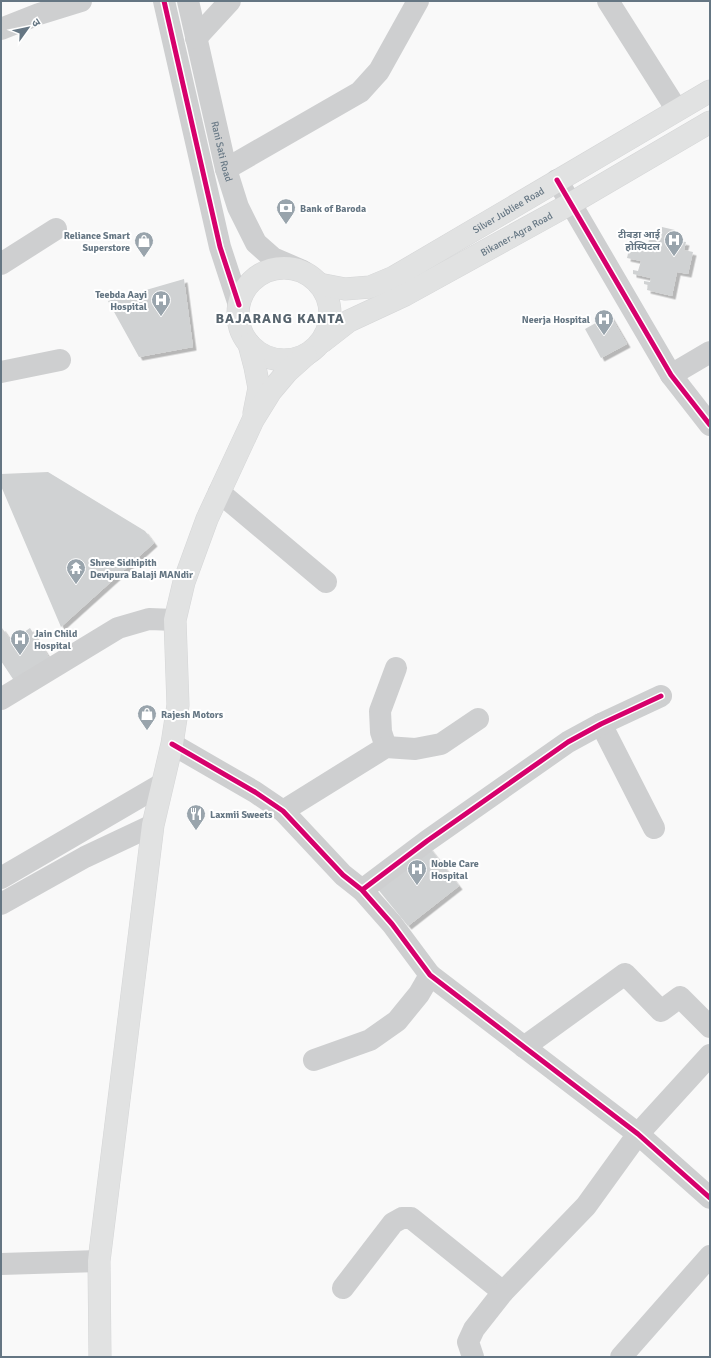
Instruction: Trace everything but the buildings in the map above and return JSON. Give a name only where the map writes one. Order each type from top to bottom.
[{"type":"main road","name":"Silver Jubliee Road","points":[[311,278],[345,289],[370,287],[394,277],[710,91]]},
{"type":"main road","name":"Bikaner-Agra Road","points":[[253,420],[271,391],[287,372],[349,320],[404,295],[570,204],[710,122]]},
{"type":"main road","points":[[100,1357],[99,1261],[153,825],[172,744],[178,705],[175,620],[184,582],[207,520],[253,420],[258,388],[255,367],[249,344],[239,326],[239,305],[247,286],[263,273],[282,268],[311,278],[329,302],[330,322],[314,349],[286,361],[266,357],[249,344]]},
{"type":"street","points":[[1,29],[39,14],[81,1]]},
{"type":"street","points":[[164,1],[214,226],[239,305]]},
{"type":"street","name":"Rani Sati Road","points":[[188,1],[226,169],[238,207],[256,243],[273,258],[311,278]]},
{"type":"street","points":[[196,38],[230,1]]},
{"type":"street","points":[[226,169],[360,92],[379,71],[418,1]]},
{"type":"street","points":[[608,1],[677,110]]},
{"type":"street","points":[[557,180],[671,375],[710,424]]},
{"type":"street","points":[[1,264],[56,229]]},
{"type":"street","points":[[671,375],[710,352]]},
{"type":"street","points":[[1,372],[60,360]]},
{"type":"street","points":[[220,492],[326,582]]},
{"type":"street","points":[[1,699],[118,628],[149,619],[175,620]]},
{"type":"street","points":[[386,747],[380,732],[380,711],[396,668]]},
{"type":"street","points":[[362,890],[427,841],[562,747],[601,724],[661,696]]},
{"type":"street","points":[[283,811],[386,747],[415,749],[441,744],[478,719]]},
{"type":"street","points":[[601,724],[654,828]]},
{"type":"street","points":[[172,744],[255,792],[283,811],[342,875],[362,890],[392,924],[430,975],[638,1134],[710,1198]]},
{"type":"street","points":[[1,878],[162,784]]},
{"type":"street","points":[[1,904],[85,857],[153,825]]},
{"type":"street","points":[[524,1047],[625,974],[661,1011],[680,997],[710,1027]]},
{"type":"street","points":[[314,1060],[370,1040],[397,1022],[419,994],[430,975]]},
{"type":"street","points":[[473,1357],[468,1342],[474,1329],[503,1292],[586,1206],[638,1134],[710,1055]]},
{"type":"street","points":[[343,1288],[393,1223],[402,1218],[411,1218],[503,1292]]},
{"type":"street","points":[[621,1357],[710,1256]]},
{"type":"street","points":[[1,1264],[99,1261]]},
{"type":"cycle path","points":[[164,1],[220,247],[239,305]]},
{"type":"cycle path","points":[[557,180],[671,375],[710,425]]},
{"type":"cycle path","points":[[362,890],[427,841],[568,742],[601,724],[661,696]]},
{"type":"cycle path","points":[[172,744],[255,792],[283,811],[343,875],[362,890],[392,924],[430,975],[638,1134],[710,1198]]},
{"type":"place","name":"Bank of Baroda","points":[[286,225]]},
{"type":"place","name":"टीबड़ा आई होस्पिटल","points":[[674,257]]},
{"type":"place","name":"Reliance Smart Superstore","points":[[144,258]]},
{"type":"place","name":"Teebda Aayi Hospital","points":[[161,317]]},
{"type":"place","name":"Neerja Hospital","points":[[604,336]]},
{"type":"place","name":"Shree Sidhipith Devipura Balaji MANdir","points":[[76,585]]},
{"type":"place","name":"Jain Child Hospital","points":[[20,656]]},
{"type":"place","name":"Rajesh Motors","points":[[147,731]]},
{"type":"place","name":"Laxmii Sweets","points":[[196,831]]},
{"type":"place","name":"Noble Care Hospital","points":[[417,886]]},
{"type":"district","name":"BAJARANG KANTA","points":[[280,318]]}]
